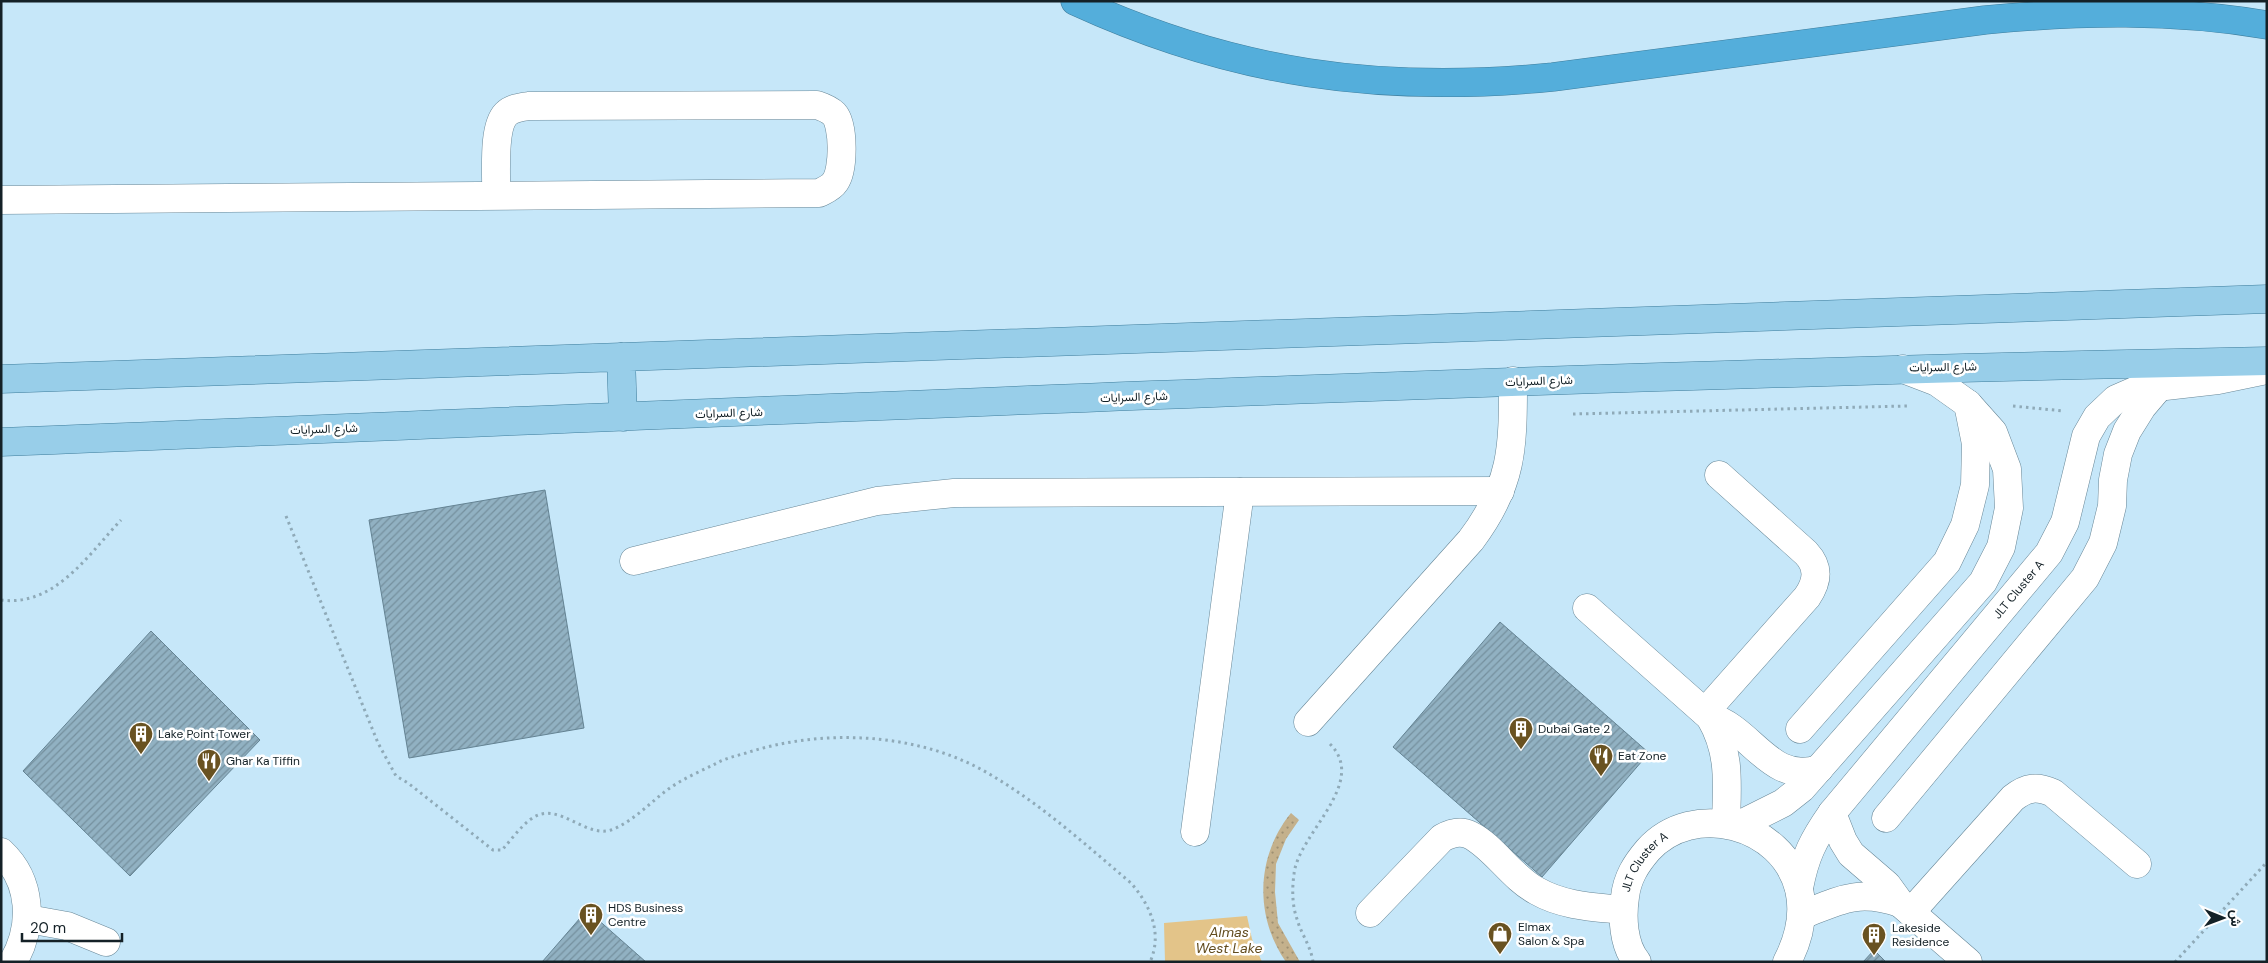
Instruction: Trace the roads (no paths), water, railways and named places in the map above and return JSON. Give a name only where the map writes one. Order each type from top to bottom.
[{"type":"highway","points":[[1075,1],[1163,38],[1272,67],[1356,80],[1440,84],[1497,82],[1553,76],[1985,20],[2052,14],[2118,12],[2185,15],[2267,25]]},
{"type":"main road","points":[[1,379],[2267,298]]},
{"type":"main road","points":[[621,357],[623,417]]},
{"type":"main road","name":"شارع السرايات","points":[[1,442],[1513,381],[1902,368],[2267,361]]},
{"type":"lane","points":[[1,200],[496,196],[819,193],[832,186],[839,173],[840,123],[834,114],[826,108],[817,105],[528,106],[517,108],[507,113],[500,123],[497,134],[496,196]]},
{"type":"lane","name":"JLT Cluster A","points":[[1731,824],[1783,803],[1802,788],[1983,582],[2000,547],[2009,508],[2007,469],[1993,432],[1968,404],[1937,382],[1902,368]]},
{"type":"lane","name":"JLT Cluster A","points":[[1787,962],[1798,941],[1802,915],[1799,888],[1804,861],[1816,836],[1832,813],[2049,552],[2065,522],[2086,436],[2097,417],[2116,400],[2139,389],[2218,380],[2267,370]]},
{"type":"lane","points":[[1308,722],[1471,540],[1487,519],[1508,471],[1513,445],[1513,381]]},
{"type":"lane","points":[[1886,818],[1923,788],[1977,722],[2085,578],[2102,543],[2112,506],[2113,480],[2118,454],[2127,431],[2142,407],[2159,387]]},
{"type":"lane","points":[[1800,729],[1818,697],[1878,631],[1947,562],[1965,525],[1975,485],[1976,444],[1968,404]]},
{"type":"lane","points":[[1708,715],[1808,596],[1816,580],[1812,560],[1806,553],[1719,475]]},
{"type":"lane","points":[[634,561],[877,501],[954,493],[1500,491]]},
{"type":"lane","points":[[1195,832],[1240,492]]},
{"type":"lane","points":[[1587,608],[1708,715],[1718,730],[1727,760],[1731,824]]},
{"type":"lane","points":[[1708,715],[1726,722],[1780,767],[1793,772],[1807,773],[1820,769]]},
{"type":"lane","points":[[1905,908],[2013,798],[2022,791],[2032,788],[2043,788],[2053,793],[2136,864]]},
{"type":"lane","points":[[1832,813],[1843,841],[1852,854],[1887,885],[1905,908],[1968,962]]},
{"type":"lane","name":"JLT Cluster A","points":[[1637,962],[1626,935],[1623,910],[1626,885],[1637,862],[1654,843],[1676,830],[1700,823],[1731,824],[1764,839],[1786,860],[1799,888]]},
{"type":"lane","points":[[1370,913],[1442,838],[1450,833],[1460,832],[1470,834],[1478,840],[1521,880],[1538,892],[1576,905],[1623,910]]},
{"type":"lane","points":[[4,859],[22,883],[27,897],[28,919],[23,940],[13,962]]},
{"type":"lane","points":[[1802,915],[1844,898],[1859,895],[1886,898],[1905,908]]},
{"type":"lane","points":[[28,919],[67,926],[106,942]]},
{"type":"water","name":"Almas West Lake","points":[[1247,916],[1252,939],[1262,962],[1165,962],[1164,923]]},
{"type":"place","name":"Dubai Gate 2","points":[[1521,750]]},
{"type":"place","name":"Lake Point Tower","points":[[141,755]]},
{"type":"place","name":"Eat Zone","points":[[1601,777]]},
{"type":"place","name":"Ghar Ka Tiffin","points":[[209,782]]},
{"type":"place","name":"HDS Business Centre","points":[[591,936]]},
{"type":"place","name":"Elmax Salon & Spa","points":[[1500,955]]},
{"type":"place","name":"Lakeside Residence","points":[[1874,956]]}]
